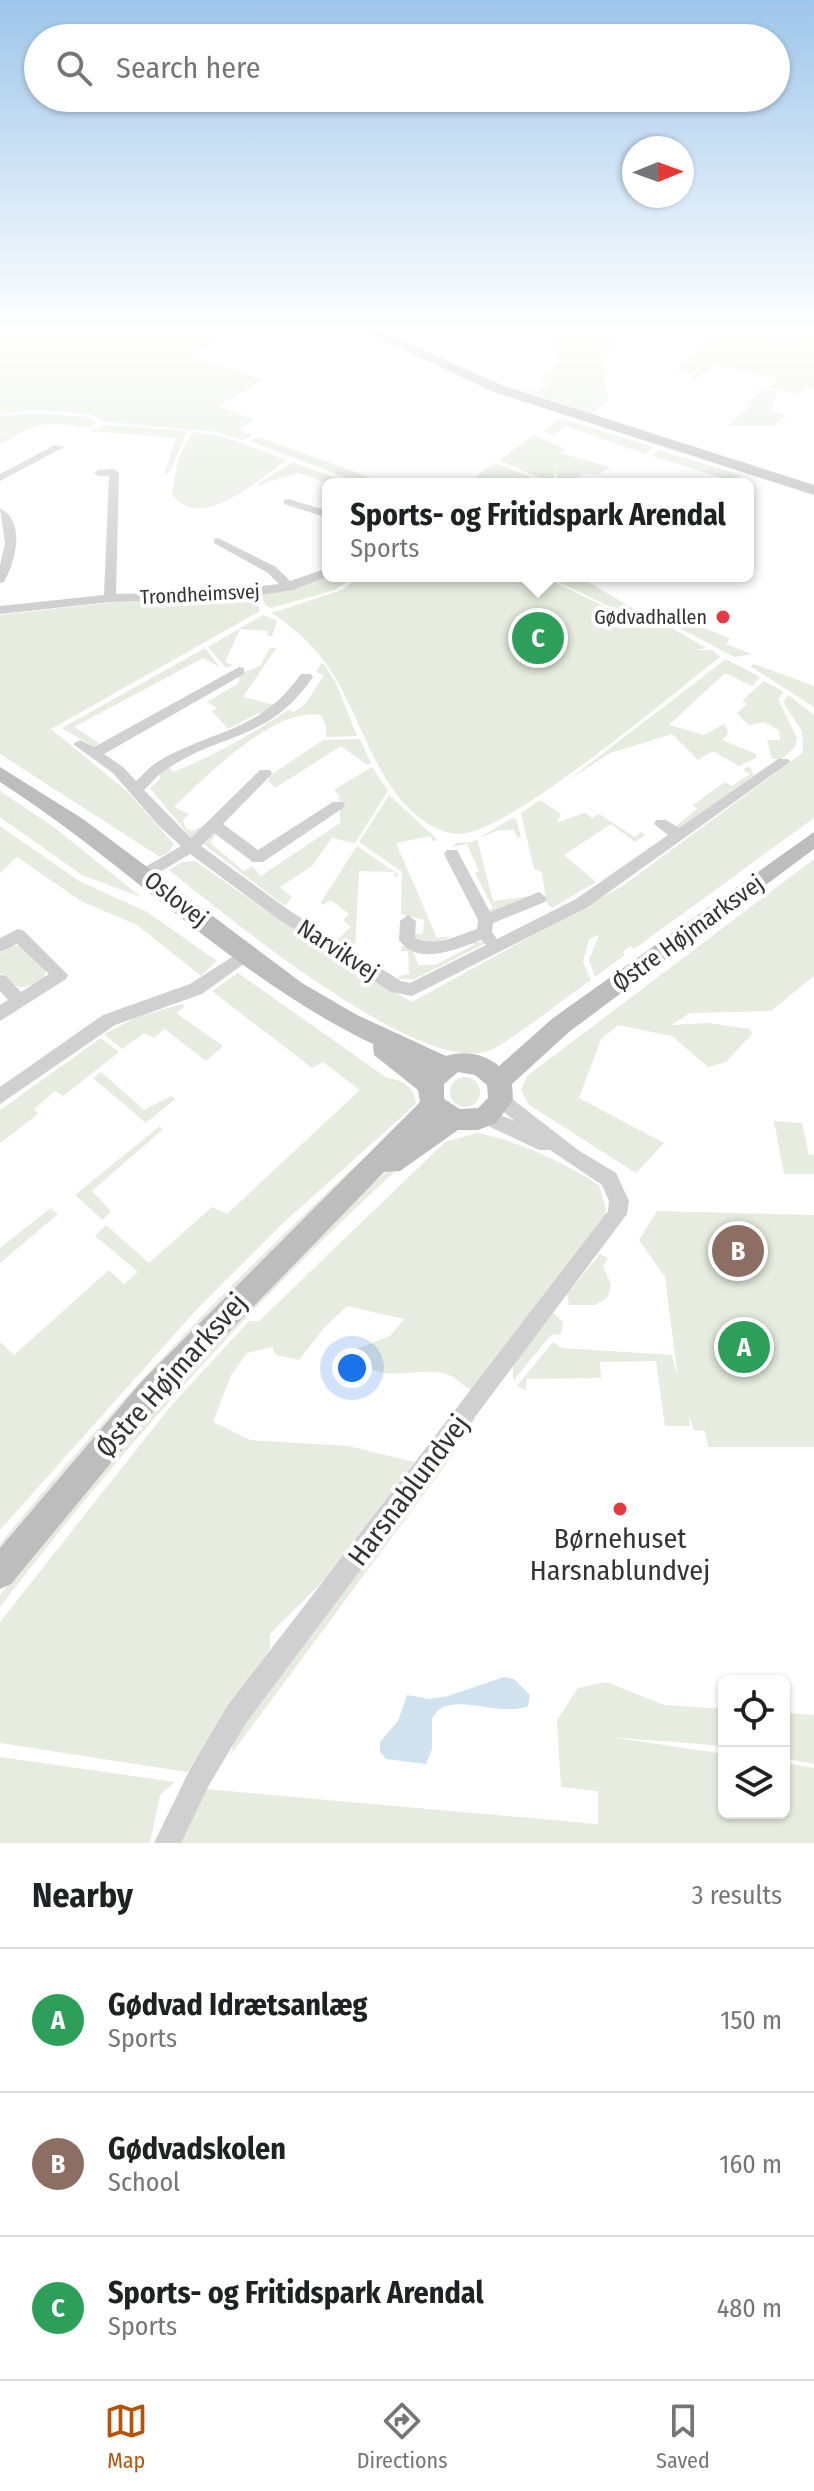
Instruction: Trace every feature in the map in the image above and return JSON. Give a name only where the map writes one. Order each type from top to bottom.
[{"type":"street","points":[[577,414],[814,490]]},
{"type":"street","points":[[0,478],[59,447]]},
{"type":"street","name":"Trondheimsvej","points":[[99,473],[114,472],[110,598]]},
{"type":"street","points":[[288,502],[322,513]]},
{"type":"street","points":[[0,511],[10,528],[10,551],[0,579]]},
{"type":"street","name":"Trondheimsvej","points":[[218,541],[272,570],[289,587]]},
{"type":"street","name":"Trondheimsvej","points":[[0,610],[110,598],[234,596],[289,587],[322,574]]},
{"type":"street","name":"Narvikvej","points":[[234,677],[87,748],[136,788],[164,822],[191,847],[284,915],[397,987],[412,990],[582,903],[783,762]]},
{"type":"street","points":[[136,788],[151,780],[161,765],[241,732],[279,711],[293,700],[306,677]]},
{"type":"street","name":"Oslovej","points":[[0,773],[64,814],[246,954],[353,1025],[441,1094]]},
{"type":"street","points":[[145,874],[191,847],[263,780]]},
{"type":"street","points":[[215,826],[258,858],[334,814]]},
{"type":"street","points":[[661,824],[679,835]]},
{"type":"street","name":"Østre Højmarksvej","points":[[492,1091],[561,1025],[814,839]]},
{"type":"street","points":[[452,854],[495,947]]},
{"type":"street","name":"Narvikvej","points":[[408,921],[407,940],[427,949],[485,927],[539,898]]},
{"type":"street","points":[[0,946],[18,935],[60,975],[0,1014]]},
{"type":"street","points":[[0,1097],[109,1020],[196,989],[246,954]]},
{"type":"street","points":[[0,981],[20,1001]]},
{"type":"street","points":[[457,1062],[492,1091],[465,1122],[441,1094],[457,1062]]},
{"type":"street","name":"Harsnablundvej","points":[[167,1843],[199,1778],[237,1714],[617,1214],[617,1191],[609,1179],[571,1156],[492,1091]]},
{"type":"street","name":"Østre Højmarksvej","points":[[0,1573],[152,1391],[283,1255],[354,1189],[441,1094]]},
{"type":"shaded area","points":[[46,414],[87,417],[97,423],[88,429],[61,424],[42,425],[0,444],[0,416]]},
{"type":"shaded area","points":[[90,414],[239,414],[254,420],[239,430],[253,435],[243,440],[217,432],[106,422]]},
{"type":"shaded area","points":[[741,414],[781,414],[789,417],[782,418],[774,426],[727,426]]},
{"type":"shaded area","points":[[560,418],[653,447],[645,454],[567,426],[553,435],[543,431]]},
{"type":"shaded area","points":[[106,425],[187,431],[170,472],[164,474],[176,438],[89,431]]},
{"type":"shaded area","points":[[192,432],[225,437],[286,460],[230,499],[198,508],[184,505],[172,494],[178,459]]},
{"type":"shaded area","points":[[534,435],[565,449],[560,453],[610,467],[597,475],[583,473],[576,478],[557,478],[556,468],[553,478],[540,478],[499,460]]},
{"type":"shaded area","points":[[258,437],[371,478],[348,478],[249,441]]},
{"type":"shaded area","points":[[659,450],[741,475],[738,478],[722,478],[652,456]]},
{"type":"shaded area","points":[[292,462],[336,478],[322,478],[322,481],[298,473],[255,486]]},
{"type":"shaded area","points":[[495,463],[532,478],[521,477],[474,478]]},
{"type":"shaded area","points":[[322,578],[322,582],[346,582],[335,590],[271,608],[265,605],[262,595]]},
{"type":"shaded area","points":[[352,582],[554,582],[646,626],[651,621],[641,616],[658,620],[706,648],[697,650],[712,650],[720,657],[590,759],[513,812],[482,828],[459,834],[446,832],[421,819],[392,788],[326,664],[294,630],[272,613],[342,590]]},
{"type":"shaded area","points":[[558,582],[588,582],[637,611],[625,614]]},
{"type":"shaded area","points":[[256,596],[260,611],[51,729],[128,792],[174,844],[169,852],[160,857],[0,754],[0,615],[115,602]]},
{"type":"shaded area","points":[[263,615],[277,621],[272,636],[267,636],[268,631],[240,629],[225,662],[233,665],[226,668],[208,647]]},
{"type":"shaded area","points":[[685,621],[730,638],[726,644],[752,654],[734,657],[676,626]]},
{"type":"shaded area","points":[[205,648],[220,667],[203,658],[74,727],[99,743],[94,747],[62,728]]},
{"type":"shaded area","points":[[270,648],[276,648],[243,697],[278,706],[266,715],[259,713],[228,729],[212,711],[217,708],[207,702],[239,683],[239,674],[260,666]]},
{"type":"shaded area","points":[[726,659],[760,677],[752,686],[725,673],[669,725],[704,735],[725,723],[728,734],[722,740],[756,754],[756,758],[739,766],[713,751],[698,760],[672,734],[610,753],[567,781]]},
{"type":"shaded area","points":[[322,662],[335,681],[357,736],[326,737],[326,725],[321,715],[303,715],[262,732],[222,762],[174,807],[189,814],[183,820],[186,829],[193,831],[206,824],[193,840],[150,788],[160,779],[160,771],[168,766],[173,772],[188,766],[288,710],[294,712],[306,703],[324,675],[316,672]]},
{"type":"shaded area","points":[[754,664],[814,686],[814,707],[750,666]]},
{"type":"shaded area","points":[[764,681],[784,692],[778,699],[797,738],[795,747],[782,759],[772,759],[767,740],[780,740],[779,730],[764,722],[749,725],[737,713],[747,704],[742,701]]},
{"type":"shaded area","points":[[788,695],[814,715],[814,818],[634,949],[631,946],[622,952],[625,955],[595,977],[589,960],[599,935],[589,939],[583,962],[591,980],[521,1031],[485,1052],[453,1051],[413,1038],[368,1014],[275,953],[169,870],[182,862],[195,861],[332,956],[412,1002],[624,885],[797,757],[803,752],[802,731],[783,702]]},
{"type":"shaded area","points":[[360,739],[371,763],[367,765],[341,746],[275,788],[269,782],[269,776],[323,740]]},
{"type":"shaded area","points":[[749,766],[754,775],[677,830],[673,828],[697,809],[693,805],[725,782],[732,786],[750,774],[743,770]]},
{"type":"shaded area","points":[[372,767],[388,791],[355,843],[332,838],[312,866],[280,887],[292,897],[285,906],[202,843],[210,834],[216,834],[210,843],[244,871],[252,866],[261,876],[340,823],[339,795],[334,790]]},
{"type":"shaded area","points":[[0,791],[55,828],[141,897],[82,875],[0,817]]},
{"type":"shaded area","points":[[389,795],[438,840],[433,841],[430,836],[396,843],[437,938],[452,936],[430,945],[415,942],[414,934],[423,934],[424,920],[401,914],[402,872],[359,842]]},
{"type":"shaded area","points":[[540,800],[561,814],[557,822],[548,825],[585,813],[592,818],[599,814],[635,837],[641,832],[645,835],[635,842],[611,824],[564,855],[596,882],[552,908],[546,902],[542,872],[534,869],[521,813]]},
{"type":"shaded area","points":[[512,818],[516,819],[521,837],[517,837],[514,829],[496,831],[477,839]]},
{"type":"shaded area","points":[[0,826],[79,881],[147,912],[217,961],[201,976],[137,925],[81,901],[17,857],[0,873]]},
{"type":"shaded area","points":[[477,839],[493,901],[531,896],[493,913],[488,910],[493,908],[475,873],[479,871],[467,844],[452,847],[456,843]]},
{"type":"shaded area","points":[[357,846],[399,875],[395,878],[394,872],[359,871],[355,952],[336,941],[351,927],[343,920],[349,914],[331,900],[323,905],[321,902]]},
{"type":"shaded area","points":[[814,859],[814,976],[771,1011],[690,1013],[671,1025],[708,1023],[750,1029],[752,1034],[726,1062],[708,1067],[672,1036],[618,1025],[601,1039],[579,1098],[664,1143],[636,1173],[529,1105],[521,1090],[527,1076]]},
{"type":"shaded area","points":[[470,940],[486,943],[415,979],[399,979],[399,976],[409,974],[408,951],[401,951],[401,946],[413,949],[418,965],[435,965],[474,945]]},
{"type":"shaded area","points":[[11,946],[22,946],[46,969],[44,978],[21,987],[0,973],[0,953]]},
{"type":"shaded area","points":[[238,973],[387,1078],[407,1085],[416,1104],[282,1224],[198,1308],[0,1530],[0,1342],[14,1355],[109,1270],[124,1284],[138,1272],[95,1236],[106,1225],[149,1263],[212,1207],[227,1214],[360,1090],[323,1062],[312,1068],[212,991]]},
{"type":"shaded area","points":[[182,1004],[185,1006],[176,1013],[223,1046],[206,1061],[165,1029],[154,1038],[144,1033],[122,1049],[104,1034],[137,1017]]},
{"type":"shaded area","points":[[101,1038],[119,1052],[63,1096],[55,1091],[34,1109],[38,1114],[0,1143],[0,1110]]},
{"type":"shaded area","points":[[101,1072],[144,1110],[171,1096],[175,1099],[146,1123],[93,1078]]},
{"type":"shaded area","points":[[465,1077],[476,1081],[480,1092],[476,1103],[465,1107],[454,1103],[450,1092],[454,1081]]},
{"type":"shaded area","points":[[410,1116],[0,1557],[0,1544],[47,1487],[196,1322],[301,1217]]},
{"type":"shaded area","points":[[774,1121],[802,1123],[809,1155],[814,1155],[814,1174],[784,1174]]},
{"type":"shaded area","points":[[160,1126],[162,1130],[92,1191],[111,1211],[103,1220],[75,1195]]},
{"type":"shaded area","points":[[477,1133],[540,1153],[599,1185],[606,1209],[604,1221],[473,1391],[446,1374],[384,1373],[362,1363],[351,1351],[390,1336],[404,1319],[347,1306],[324,1328],[299,1360],[276,1355],[272,1347],[247,1353],[231,1375],[213,1422],[250,1440],[348,1446],[414,1462],[335,1569],[270,1634],[270,1649],[187,1772],[0,1743],[0,1622],[170,1407],[249,1321],[259,1321],[445,1142]]},
{"type":"shaded area","points":[[410,1152],[413,1155],[302,1260],[196,1371],[47,1546],[0,1607],[0,1595],[146,1415],[371,1185]]},
{"type":"shaded area","points":[[51,1208],[58,1214],[0,1263],[0,1248]]},
{"type":"shaded area","points":[[657,1211],[814,1215],[814,1447],[708,1447],[705,1431],[694,1430],[689,1416],[690,1426],[665,1426],[656,1361],[600,1362],[601,1378],[526,1379],[526,1390],[517,1386],[553,1342],[562,1348],[672,1355],[678,1379],[665,1277],[639,1240]]},
{"type":"shaded area","points":[[600,1254],[608,1258],[603,1266],[611,1284],[608,1297],[595,1305],[569,1305],[567,1294]]},
{"type":"shaded area","points":[[553,1313],[563,1322],[561,1334],[551,1335],[513,1381],[513,1364]]},
{"type":"shaded area","points":[[473,1417],[475,1420],[456,1444],[452,1456],[230,1756],[235,1737]]},
{"type":"shaded area","points":[[606,1682],[664,1705],[718,1709],[718,1746],[611,1737],[718,1753],[718,1819],[790,1819],[790,1764],[814,1768],[814,1843],[173,1843],[204,1789],[598,1824],[598,1791],[561,1787],[557,1720],[578,1688]]},
{"type":"shaded area","points":[[790,1713],[814,1715],[814,1764],[790,1759]]},
{"type":"shaded area","points":[[0,1757],[175,1782],[160,1795],[150,1843],[0,1843]]},
{"type":"water","points":[[504,1677],[514,1679],[530,1695],[528,1706],[503,1709],[461,1704],[439,1710],[432,1719],[432,1749],[426,1764],[386,1759],[380,1752],[380,1742],[398,1721],[407,1695],[429,1699],[448,1696]]},
{"type":"place","name":"Gødvadhallen","points":[[723,617]]},
{"type":"place","name":"Sports- og Fritidspark Arendal","points":[[538,638]]},
{"type":"place","name":"Gødvadskolen","points":[[738,1251]]},
{"type":"place","name":"Gødvad Idrætsanlæg","points":[[744,1347]]},
{"type":"place","name":"Børnehuset Harsnablundvej","points":[[620,1509]]}]
